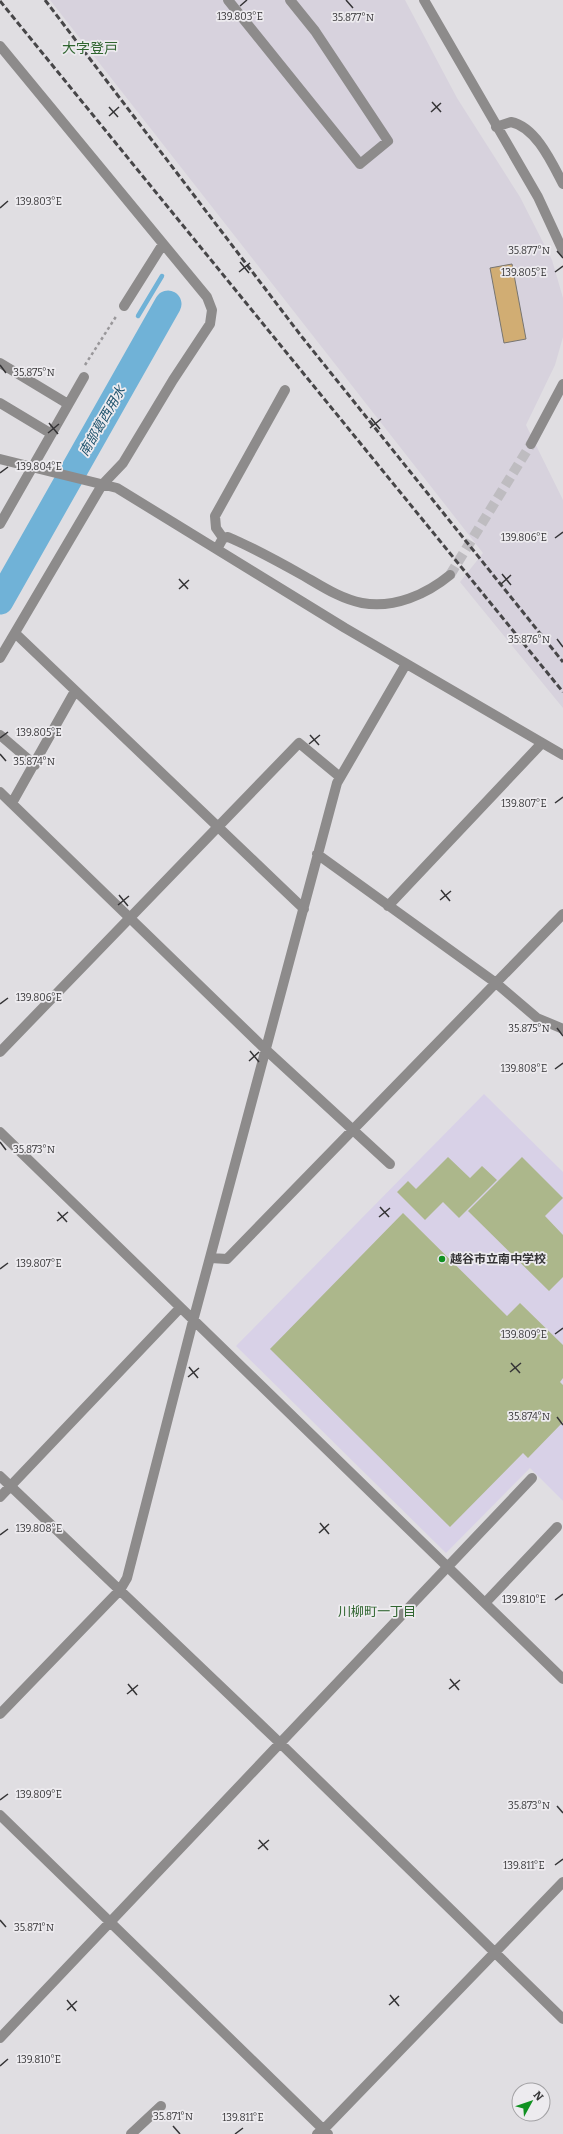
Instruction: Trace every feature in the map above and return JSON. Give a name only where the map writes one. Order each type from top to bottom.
[{"type":"street","points":[[228,0],[360,164],[388,141],[315,31],[290,0]]},
{"type":"street","points":[[424,0],[496,127],[538,197],[563,251]]},
{"type":"street","points":[[0,658],[97,484],[123,463],[210,324],[212,310],[207,297],[1,49]]},
{"type":"street","points":[[496,127],[510,122],[526,129],[551,162],[563,184]]},
{"type":"street","points":[[124,306],[165,247]]},
{"type":"street","points":[[0,363],[68,404]]},
{"type":"street","points":[[0,524],[50,433],[84,377]]},
{"type":"street","points":[[531,444],[563,384]]},
{"type":"street","points":[[223,538],[216,528],[215,516],[285,390]]},
{"type":"street","points":[[0,403],[50,433]]},
{"type":"street","points":[[0,459],[122,491],[217,549],[240,565],[563,755]]},
{"type":"street","points":[[223,538],[228,537],[250,546],[338,595],[363,603],[386,603],[424,593],[450,575]]},
{"type":"street","points":[[217,549],[223,538]]},
{"type":"street","points":[[15,633],[304,908]]},
{"type":"street","points":[[0,1714],[120,1590],[127,1578],[193,1320],[211,1258],[265,1049],[337,783],[406,664]]},
{"type":"street","points":[[12,803],[76,691]]},
{"type":"street","points":[[0,735],[35,765]]},
{"type":"street","points":[[0,1052],[299,743],[340,777]]},
{"type":"street","points":[[388,906],[542,743]]},
{"type":"street","points":[[0,792],[265,1049],[351,1130],[390,1164]]},
{"type":"street","points":[[317,854],[496,983],[537,1018],[563,1029]]},
{"type":"street","points":[[211,1258],[227,1259],[563,914]]},
{"type":"street","points":[[0,1132],[563,1679]]},
{"type":"street","points":[[0,1497],[180,1308]]},
{"type":"street","points":[[0,1476],[281,1744],[563,2019]]},
{"type":"street","points":[[0,2038],[110,1920],[281,1744],[446,1566],[532,1478]]},
{"type":"street","points":[[485,1603],[556,1527]]},
{"type":"street","points":[[0,1815],[110,1920],[323,2132],[563,1882]]},
{"type":"street","points":[[131,2134],[161,2106]]},
{"type":"path","points":[[84,377],[81,372],[121,307],[124,306]]},
{"type":"shaded area","points":[[50,0],[405,0],[457,98],[520,197],[552,260],[563,298],[563,337],[555,365],[526,425],[563,500],[563,708],[460,582],[483,553]]},
{"type":"shaded area","name":"越谷市立南中学校","points":[[484,1094],[563,1172],[563,1501],[530,1468],[446,1553],[236,1346]]},
{"type":"green space","points":[[448,1157],[470,1178],[482,1166],[497,1180],[459,1218],[443,1202],[425,1220],[397,1192],[408,1181],[416,1189]]},
{"type":"green space","points":[[522,1157],[563,1198],[545,1216],[563,1235],[563,1277],[549,1291],[468,1211]]},
{"type":"green space","points":[[403,1213],[507,1316],[520,1303],[563,1345],[563,1378],[560,1382],[563,1385],[563,1422],[528,1458],[523,1453],[450,1527],[270,1349]]},
{"type":"building","points":[[512,264],[526,339],[504,343],[490,268]]},
{"type":"waterway","points":[[138,316],[162,276]]},
{"type":"waterway","name":"南部葛西用水","points":[[0,601],[168,304]]},
{"type":"tunnel","points":[[450,575],[531,444]]},
{"type":"railway","points":[[45,0],[302,337],[563,662]]},
{"type":"railway","points":[[0,1],[563,692]]},
{"type":"place","name":"越谷市立南中学校","points":[[442,1259]]},
{"type":"district","name":"大字登戸","points":[[90,48]]},
{"type":"district","name":"川柳町一丁目","points":[[377,1611]]}]
